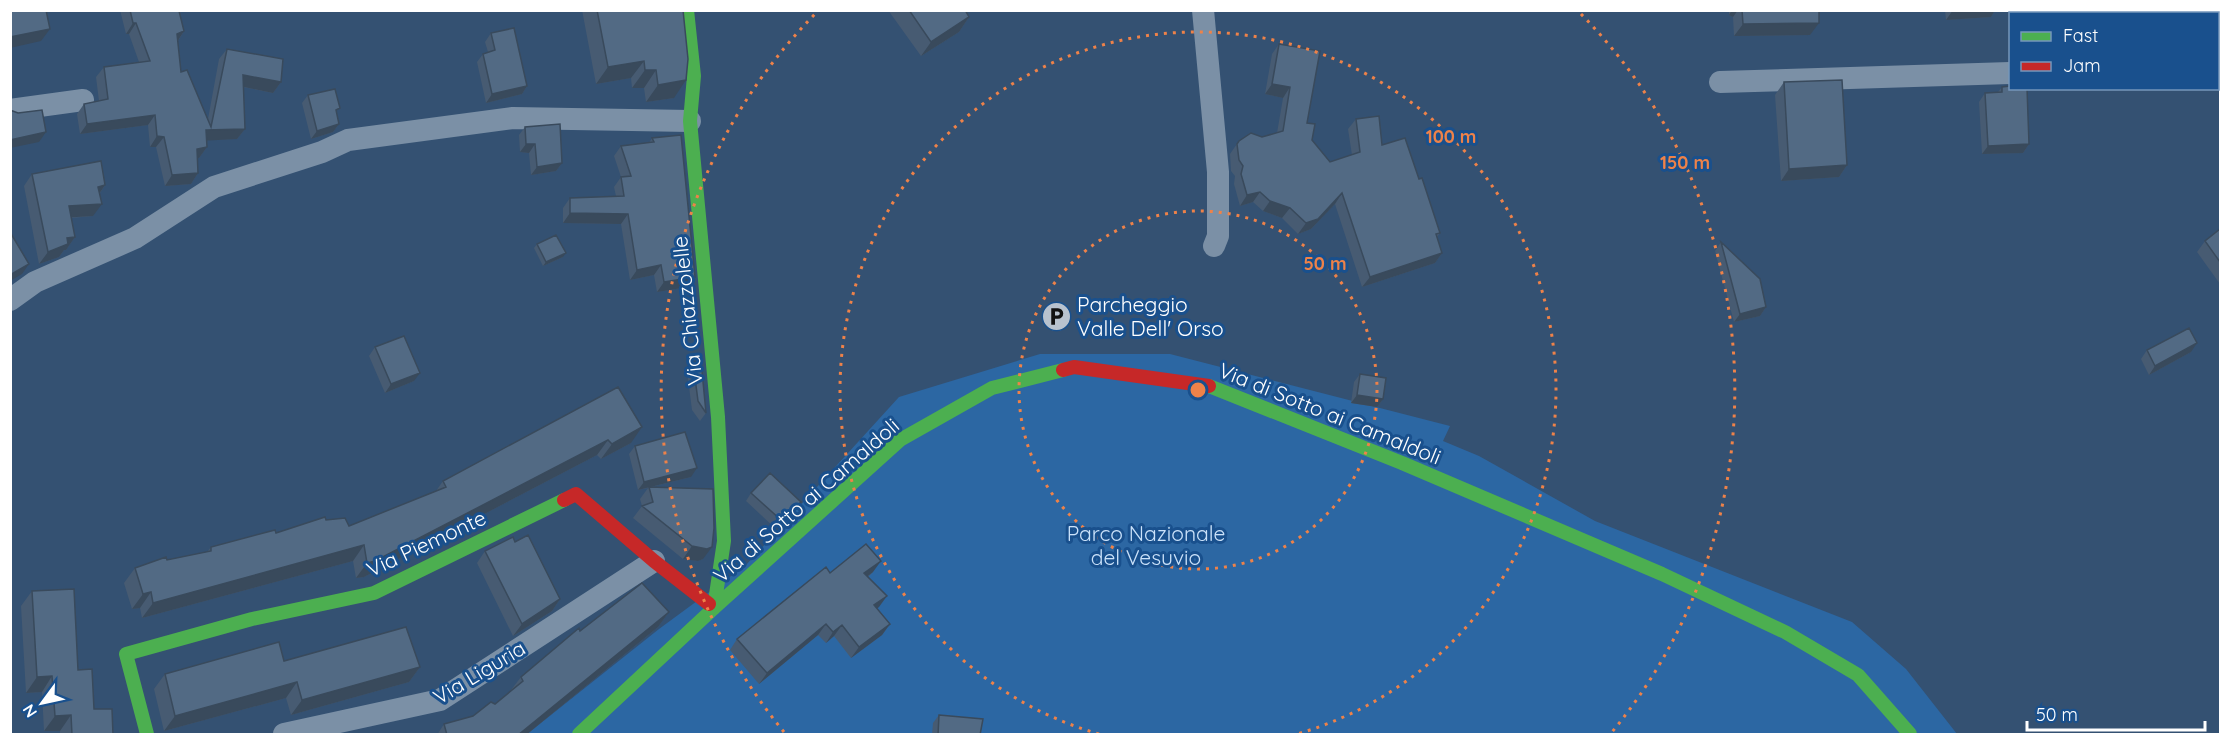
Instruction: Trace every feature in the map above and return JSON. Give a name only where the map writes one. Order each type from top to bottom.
[{"type":"street","name":"Via Chiazzolelle","points":[[687,10],[694,76],[690,121],[718,417],[724,541],[714,608]]},
{"type":"street","points":[[1203,10],[1218,172],[1218,236],[1214,246]]},
{"type":"street","points":[[1720,82],[2009,73]]},
{"type":"street","points":[[10,110],[83,100]]},
{"type":"street","points":[[10,300],[35,282],[135,238],[214,187],[322,152],[348,140],[513,117],[690,121]]},
{"type":"street","name":"Via di Sotto ai Camaldoli","points":[[579,735],[714,608],[900,440],[992,388],[1074,367],[1206,386],[1402,463],[1662,574],[1785,632],[1858,675],[1910,735]]},
{"type":"street","name":"Via Piemonte","points":[[147,735],[126,654],[252,619],[374,593],[576,494],[654,561],[714,608]]},
{"type":"street","name":"Via Liguria","points":[[284,735],[440,700],[654,561]]},
{"type":"green space","name":"Parco Nazionale del Vesuvio","points":[[1040,354],[1170,354],[1450,426],[1443,441],[1479,456],[1595,521],[1852,622],[1906,669],[1957,734],[527,734],[659,629],[746,565],[899,397]]},
{"type":"building","points":[[10,10],[46,10],[50,29],[10,37]]},
{"type":"building","points":[[130,10],[181,10],[179,11],[184,31],[177,34],[181,72],[187,70],[211,127],[227,49],[283,59],[281,82],[243,75],[245,129],[206,130],[207,147],[197,149],[198,173],[172,175],[164,137],[157,136],[155,115],[87,124],[84,104],[108,99],[104,67],[150,61],[136,23],[133,23]]},
{"type":"building","points":[[597,10],[683,10],[688,59],[686,80],[658,85],[656,70],[645,70],[644,61],[608,67]]},
{"type":"building","points":[[909,10],[965,10],[969,17],[931,42]]},
{"type":"building","points":[[1742,10],[1819,10],[1819,23],[1743,24]]},
{"type":"building","points":[[514,28],[527,86],[492,94],[483,54],[495,50],[491,33]]},
{"type":"building","points":[[1279,44],[1320,51],[1307,123],[1315,124],[1312,140],[1330,162],[1360,152],[1356,119],[1379,116],[1382,145],[1405,138],[1419,179],[1422,178],[1440,233],[1436,234],[1442,253],[1370,277],[1342,193],[1318,219],[1306,223],[1290,208],[1270,201],[1260,192],[1247,195],[1241,174],[1243,166],[1239,160],[1237,144],[1251,133],[1262,137],[1283,131],[1290,87],[1272,84]]},
{"type":"building","points":[[1842,80],[1847,165],[1789,169],[1784,82]]},
{"type":"building","points":[[2009,86],[2009,90],[2027,90],[2029,144],[1988,146],[1985,93],[2002,92],[2002,87]]},
{"type":"building","points":[[335,89],[340,108],[336,110],[339,124],[317,131],[308,95]]},
{"type":"building","points":[[10,110],[18,113],[42,110],[46,132],[10,140]]},
{"type":"building","points":[[560,124],[562,163],[537,167],[535,144],[526,144],[525,127]]},
{"type":"building","points":[[681,135],[695,277],[664,282],[661,265],[637,270],[628,214],[570,213],[570,198],[624,196],[621,177],[631,176],[621,146],[654,142],[652,138]]},
{"type":"building","points":[[101,161],[105,185],[98,187],[102,204],[69,206],[75,237],[67,238],[68,244],[48,252],[32,174]]},
{"type":"building","points":[[2220,229],[2220,262],[2205,241]]},
{"type":"building","points":[[10,232],[29,264],[10,275]]},
{"type":"building","points":[[556,235],[566,253],[546,262],[537,244]]},
{"type":"building","points":[[1721,242],[1760,279],[1766,307],[1740,314]]},
{"type":"building","points":[[2189,328],[2197,343],[2155,366],[2147,350]]},
{"type":"building","points":[[404,336],[420,373],[391,384],[375,347]]},
{"type":"building","points":[[701,361],[706,413],[698,401],[693,362]]},
{"type":"building","points":[[1360,374],[1386,378],[1383,399],[1357,395]]},
{"type":"building","points":[[618,387],[642,427],[612,444],[608,440],[375,561],[367,563],[364,545],[153,603],[151,592],[143,594],[135,568],[166,557],[167,560],[211,551],[211,547],[275,530],[276,533],[325,517],[326,520],[345,518],[349,526],[446,487],[443,481]]},
{"type":"building","points":[[685,432],[697,468],[644,482],[635,446]]},
{"type":"building","points":[[770,473],[801,502],[781,520],[751,493]]},
{"type":"building","points":[[649,487],[713,489],[712,547],[707,549],[692,546],[642,506],[653,502]]},
{"type":"building","points":[[528,535],[560,599],[522,624],[485,551],[513,537],[515,542]]},
{"type":"building","points":[[866,544],[881,561],[864,573],[887,596],[874,605],[890,624],[859,647],[842,625],[833,632],[826,624],[767,673],[737,639],[826,567],[830,573]]},
{"type":"building","points":[[642,583],[669,612],[518,735],[447,735],[444,724],[473,716],[491,702],[495,704],[523,681],[521,677],[579,628],[580,631]]},
{"type":"building","points":[[74,589],[78,670],[92,669],[94,709],[112,709],[113,735],[72,735],[71,715],[55,716],[52,676],[37,677],[32,591]]},
{"type":"building","points":[[406,627],[420,667],[302,700],[297,682],[175,716],[165,674],[279,642],[284,661]]},
{"type":"building","points":[[939,715],[983,719],[980,735],[938,735]]},
{"type":"traffic: fast","points":[[687,10],[694,76],[690,121],[718,417],[724,541],[714,608],[709,604]]},
{"type":"traffic: fast","points":[[579,734],[900,440],[992,388],[1063,370]]},
{"type":"traffic: fast","points":[[1209,386],[1402,463],[1662,574],[1785,632],[1858,675],[1910,734]]},
{"type":"traffic: fast","points":[[147,734],[126,654],[252,619],[374,593],[564,500]]},
{"type":"traffic: jam","points":[[1063,370],[1074,367],[1209,386]]},
{"type":"traffic: jam","points":[[564,500],[576,494],[654,561],[709,604]]},
{"type":"place","name":"Parcheggio Valle Dell' Orso","points":[[1056,316]]}]
